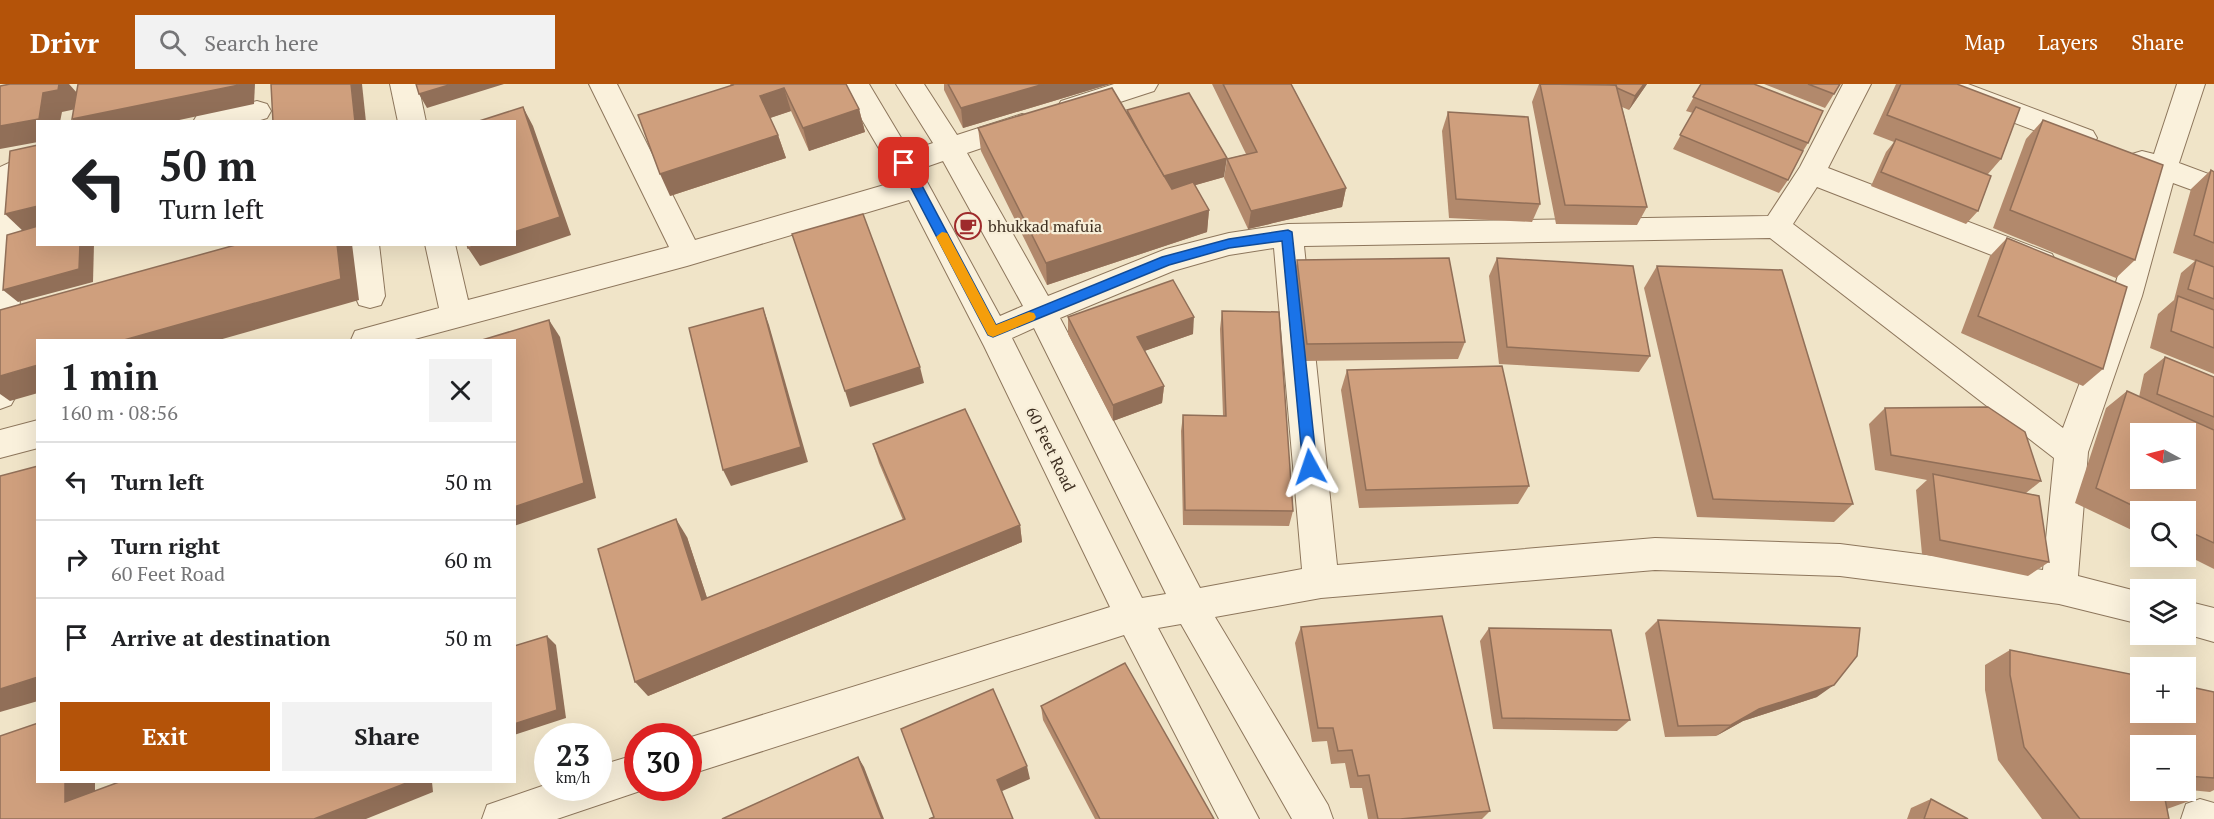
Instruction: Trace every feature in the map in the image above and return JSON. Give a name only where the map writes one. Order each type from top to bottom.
[{"type":"street","points":[[404,84],[412,120]]},
{"type":"street","points":[[603,84],[687,254]]},
{"type":"street","name":"60 Feet Road","points":[[855,84],[910,175],[993,332],[1133,616],[1240,819]]},
{"type":"street","points":[[910,84],[951,147],[1040,312],[1190,606],[1314,819]]},
{"type":"street","points":[[370,339],[687,254],[910,175],[951,147],[1144,84]]},
{"type":"street","points":[[1776,227],[1811,172],[1857,84]]},
{"type":"street","points":[[1940,84],[2214,187]]},
{"type":"street","points":[[2059,588],[2071,452],[2116,292],[2163,169],[2191,84]]},
{"type":"street","points":[[216,120],[257,111]]},
{"type":"street","points":[[0,396],[12,162]]},
{"type":"street","points":[[1811,172],[2061,270]]},
{"type":"street","points":[[993,332],[1166,261],[1229,244],[1288,235],[1776,227],[2071,452]]},
{"type":"street","points":[[1288,235],[1321,582]]},
{"type":"street","points":[[364,246],[370,296]]},
{"type":"street","points":[[440,246],[456,315]]},
{"type":"street","points":[[3,325],[33,317]]},
{"type":"street","points":[[0,444],[36,435]]},
{"type":"street","points":[[702,753],[1133,616],[1321,582],[1655,554],[1840,560],[2059,588],[2130,606]]},
{"type":"street","points":[[2196,620],[2214,624]]},
{"type":"street","points":[[501,819],[554,801]]},
{"type":"building","points":[[59,84],[58,90],[43,93],[39,119],[0,126],[0,86]]},
{"type":"building","points":[[78,84],[239,84],[239,85],[72,119]]},
{"type":"building","points":[[271,84],[351,84],[355,120],[273,120]]},
{"type":"building","points":[[416,84],[452,84],[419,94]]},
{"type":"building","points":[[732,84],[846,84],[859,109],[803,128],[784,88],[760,96],[778,135],[660,174],[638,115]]},
{"type":"building","points":[[948,84],[1044,84],[961,108]]},
{"type":"building","points":[[1223,84],[1291,84],[1346,188],[1251,211],[1227,159],[1257,152]]},
{"type":"building","points":[[1540,84],[1616,85],[1647,207],[1565,205]]},
{"type":"building","points":[[1607,84],[1644,84],[1635,96],[1617,88],[1616,85]]},
{"type":"building","points":[[1701,84],[1754,84],[1823,111],[1808,143],[1693,97]]},
{"type":"building","points":[[1808,84],[1840,84],[1834,94]]},
{"type":"building","points":[[1901,84],[1957,84],[2020,108],[2001,159],[1887,115]]},
{"type":"building","points":[[1112,88],[1172,189],[1193,182],[1209,210],[1046,263],[978,128]]},
{"type":"building","points":[[1189,93],[1227,158],[1164,176],[1127,110]]},
{"type":"building","points":[[523,107],[560,217],[516,231],[516,120],[482,120]]},
{"type":"building","points":[[1696,107],[1803,151],[1788,180],[1680,135]]},
{"type":"building","points":[[1448,112],[1528,117],[1540,204],[1456,199]]},
{"type":"building","points":[[2043,120],[2163,165],[2135,260],[2010,210]]},
{"type":"building","points":[[1896,139],[1991,176],[1978,211],[1881,172]]},
{"type":"building","points":[[36,145],[36,206],[5,214],[10,151]]},
{"type":"building","points":[[2211,170],[2214,172],[2214,243],[2194,235]]},
{"type":"building","points":[[863,214],[920,367],[845,391],[792,234]]},
{"type":"building","points":[[36,227],[36,246],[80,246],[79,269],[3,290],[7,235]]},
{"type":"building","points":[[2007,238],[2127,287],[2103,369],[1978,316]]},
{"type":"building","points":[[232,246],[337,246],[341,279],[128,339],[36,339],[36,366],[0,376],[0,310]]},
{"type":"building","points":[[1449,258],[1465,342],[1307,344],[1297,260]]},
{"type":"building","points":[[1497,258],[1633,266],[1650,356],[1507,347]]},
{"type":"building","points":[[2196,260],[2214,267],[2214,299],[2188,289]]},
{"type":"building","points":[[1657,266],[1782,270],[1853,504],[1713,499]]},
{"type":"building","points":[[1173,280],[1194,317],[1137,337],[1164,386],[1113,405],[1068,317]]},
{"type":"building","points":[[2178,296],[2214,310],[2214,348],[2171,331]]},
{"type":"building","points":[[763,308],[801,447],[723,470],[689,328]]},
{"type":"building","points":[[1222,311],[1279,312],[1293,511],[1185,510],[1183,415],[1226,416]]},
{"type":"building","points":[[549,320],[584,483],[516,506],[516,339],[485,339]]},
{"type":"building","points":[[2165,357],[2214,377],[2214,417],[2157,394]]},
{"type":"building","points":[[1502,366],[1529,486],[1366,490],[1347,370]]},
{"type":"building","points":[[2127,391],[2214,430],[2214,543],[2196,535],[2196,501],[2130,501],[2130,504],[2096,488]]},
{"type":"building","points":[[1988,407],[2025,432],[2041,481],[1891,455],[1885,408]]},
{"type":"building","points":[[965,409],[1020,525],[635,682],[598,549],[676,519],[702,600],[905,519],[873,444]]},
{"type":"building","points":[[36,467],[36,678],[0,689],[0,476]]},
{"type":"building","points":[[1933,474],[2039,496],[2049,562],[1940,540]]},
{"type":"building","points":[[1442,616],[1490,811],[1378,819],[1369,775],[1358,776],[1352,750],[1338,751],[1333,728],[1318,728],[1301,627]]},
{"type":"building","points":[[1658,620],[1860,628],[1857,656],[1834,685],[1759,709],[1731,725],[1678,726]]},
{"type":"building","points":[[1489,628],[1611,630],[1630,720],[1502,718]]},
{"type":"building","points":[[547,636],[557,710],[516,723],[516,645]]},
{"type":"building","points":[[2010,650],[2130,674],[2130,723],[2196,723],[2196,688],[2214,692],[2214,778],[2196,777],[2196,735],[2130,735],[2130,801],[2165,801],[2169,819],[2080,819],[2024,747],[2010,675]]},
{"type":"building","points":[[1125,663],[1214,819],[1100,819],[1041,706]]},
{"type":"building","points":[[993,689],[1027,766],[997,780],[1013,819],[929,819],[934,817],[901,729]]},
{"type":"building","points":[[36,724],[36,783],[65,783],[65,802],[116,783],[406,783],[314,819],[0,819],[0,736]]},
{"type":"building","points":[[858,757],[882,819],[722,819]]},
{"type":"building","points":[[1931,799],[1968,819],[1924,819]]},
{"type":"slow traffic","points":[[942,237],[993,332],[1029,317]]},
{"type":"place","name":"bhukkad mafuia","points":[[968,226]]},
{"type":"route","points":[[904,163],[993,332],[1166,261],[1229,244],[1288,235],[1310,467]]}]
